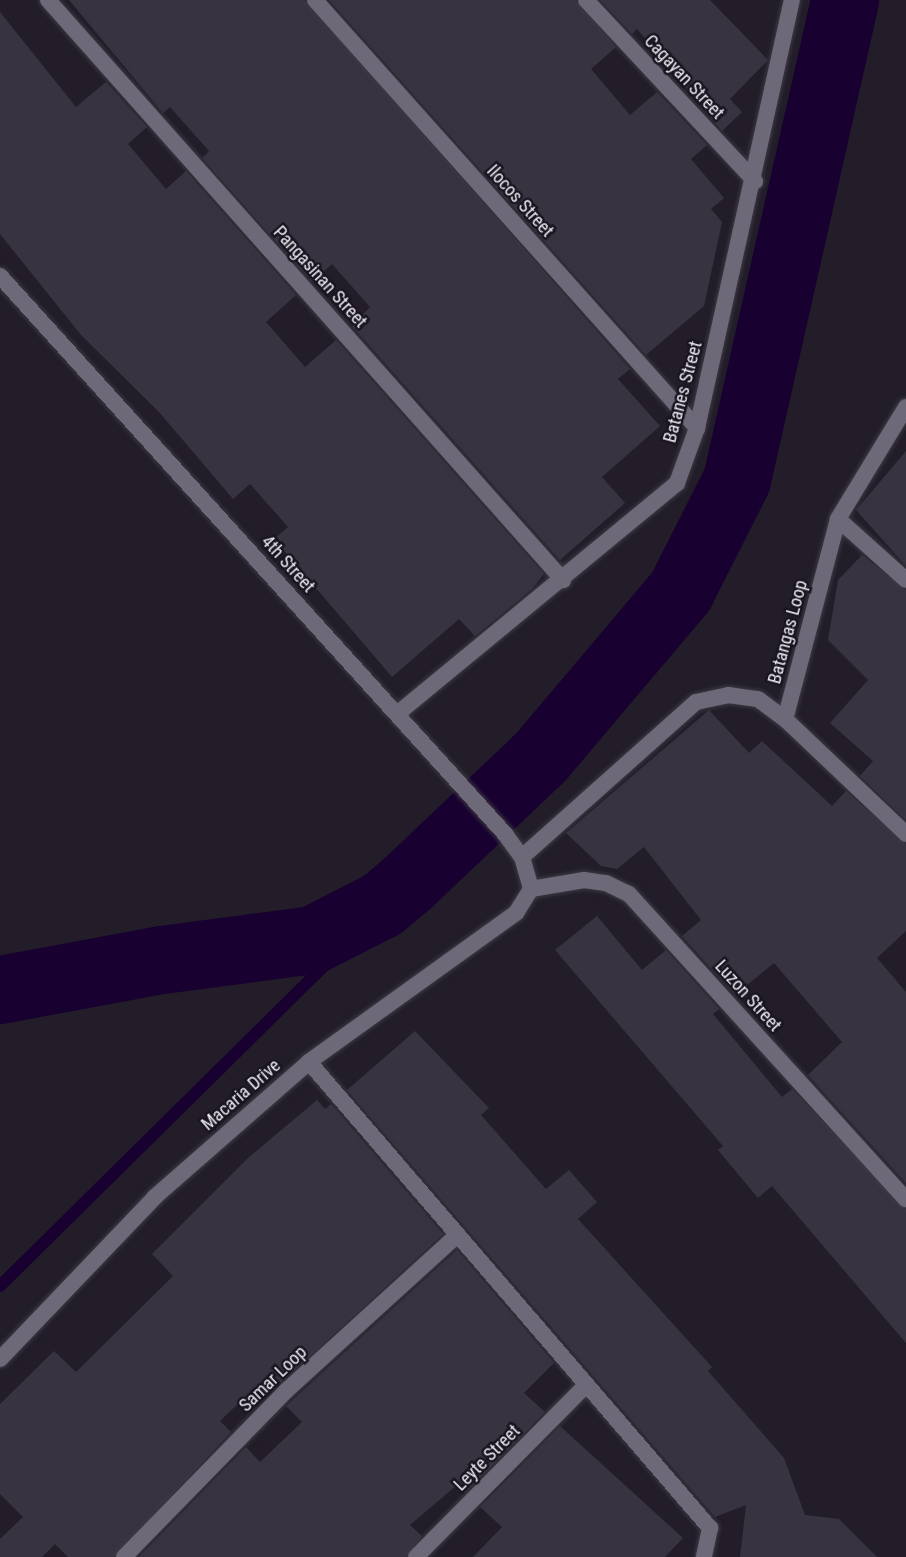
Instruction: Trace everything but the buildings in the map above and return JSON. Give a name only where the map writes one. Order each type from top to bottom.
[{"type":"street","name":"Pangasinan Street","points":[[48,0],[563,580]]},
{"type":"street","name":"Ilocos Street","points":[[315,0],[697,428]]},
{"type":"street","name":"Cagayan Street","points":[[586,0],[754,182]]},
{"type":"street","name":"Batanes Street","points":[[398,714],[563,580],[677,483],[697,428],[754,182],[792,0]]},
{"type":"street","name":"4th Street","points":[[0,276],[505,834],[522,857],[531,890]]},
{"type":"street","name":"Batangas Loop","points":[[784,719],[838,519],[906,407]]},
{"type":"street","points":[[838,519],[906,580]]},
{"type":"street","points":[[522,857],[696,702],[728,695],[758,699],[784,719],[906,834]]},
{"type":"street","name":"Luzon Street","points":[[531,890],[584,880],[606,882],[629,894],[906,1199]]},
{"type":"street","name":"Macaria Drive","points":[[0,1359],[155,1197],[309,1062],[516,913],[531,890]]},
{"type":"street","points":[[309,1062],[585,1386],[710,1528],[705,1557]]},
{"type":"street","name":"Samar Loop","points":[[124,1557],[287,1390],[456,1236]]},
{"type":"street","name":"Leyte Street","points":[[416,1557],[585,1386]]},
{"type":"waterway","points":[[0,990],[162,960],[313,940],[382,905],[540,758],[681,591],[737,480],[845,0]]},
{"type":"waterway","points":[[0,1286],[407,884]]}]
